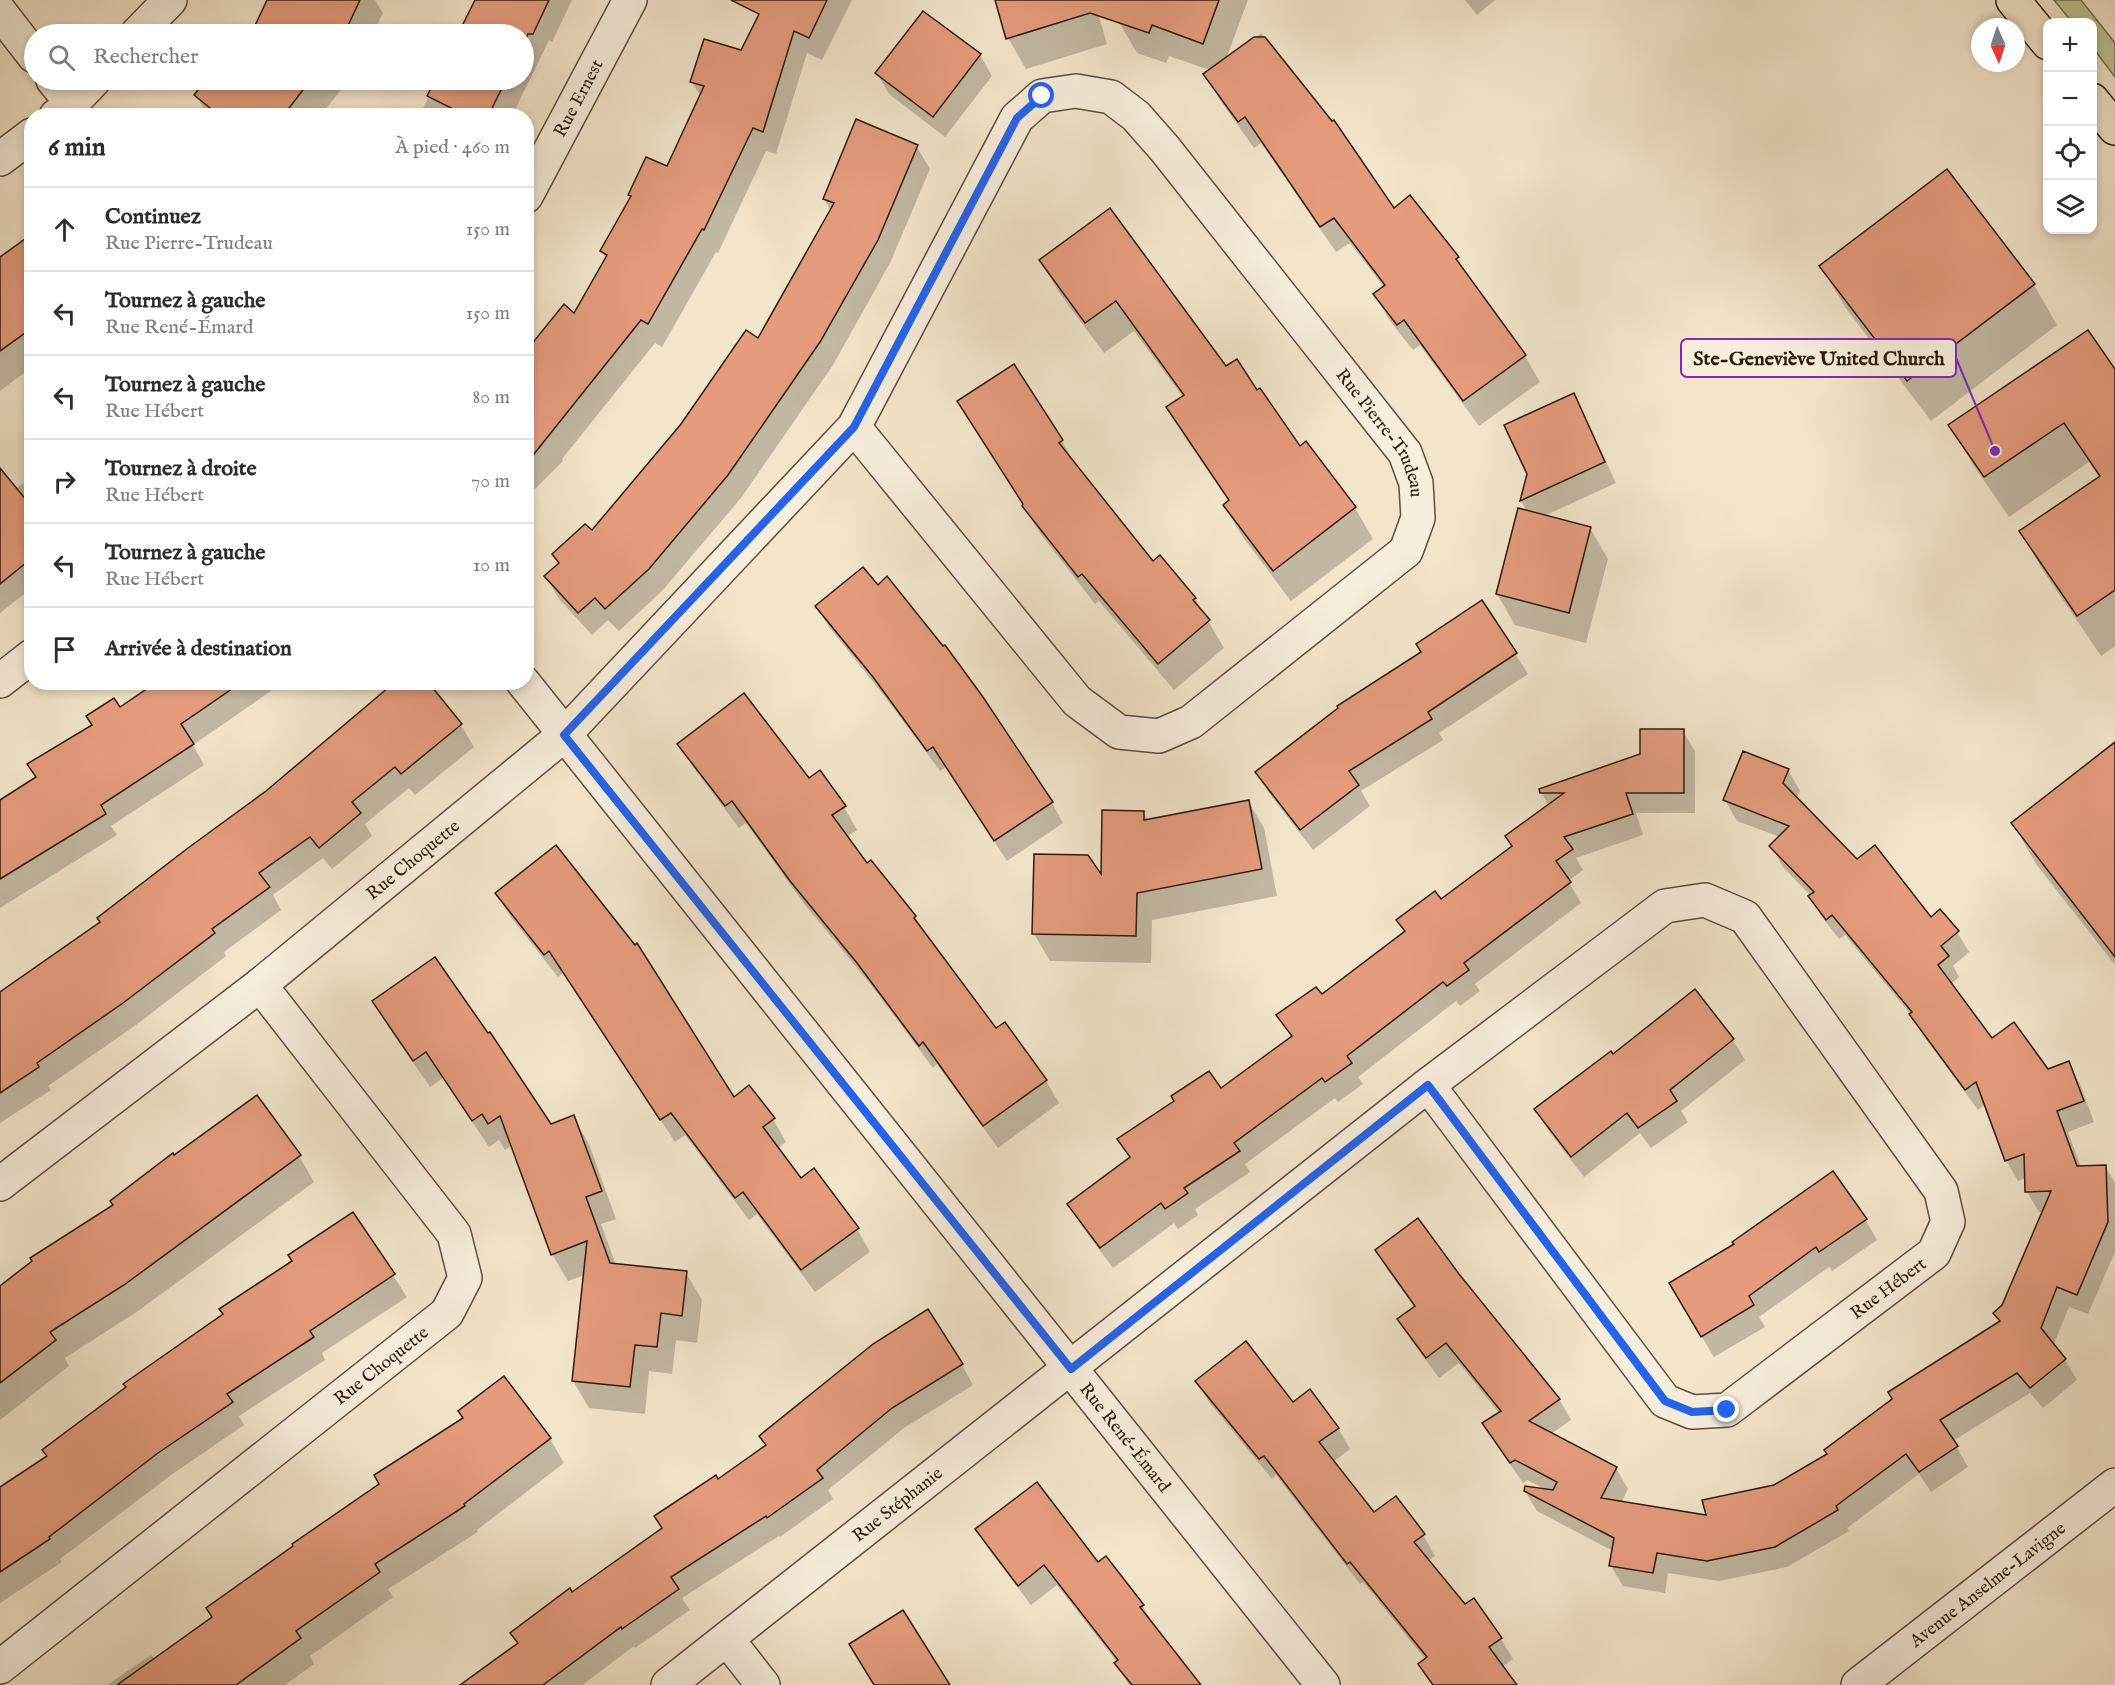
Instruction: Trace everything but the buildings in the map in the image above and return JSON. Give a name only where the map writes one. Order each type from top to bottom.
[{"type":"main road","points":[[2013,0],[2043,37]]},
{"type":"main road","points":[[2097,106],[2115,128]]},
{"type":"street","points":[[147,24],[170,0]]},
{"type":"street","name":"Rue Ernest","points":[[534,181],[630,0]]},
{"type":"street","points":[[0,12],[24,43]]},
{"type":"street","points":[[60,99],[76,90]]},
{"type":"street","name":"Rue Pierre-Trudeau","points":[[564,735],[854,427],[1017,118],[1042,96],[1076,91],[1111,97],[1136,116],[1165,149],[1405,453],[1416,483],[1418,518],[1406,551],[1191,722],[1159,736],[1119,732],[1077,701],[854,427]]},
{"type":"street","points":[[0,159],[24,141]]},
{"type":"street","points":[[0,681],[24,662]]},
{"type":"street","name":"Rue René-Émard","points":[[528,690],[1323,1685]]},
{"type":"street","name":"Rue Choquette","points":[[0,1184],[260,985],[564,735]]},
{"type":"street","name":"Rue Hébert","points":[[1071,1369],[1428,1085],[1665,906],[1705,900],[1745,917],[1941,1191],[1948,1222],[1934,1253],[1727,1410],[1692,1412],[1665,1401],[1428,1085]]},
{"type":"street","name":"Rue Choquette","points":[[0,1667],[447,1313],[465,1278],[454,1234],[260,985]]},
{"type":"street","name":"Rue Stéphanie","points":[[668,1685],[1071,1369]]},
{"type":"street","name":"Avenue Anselme-Lavigne","points":[[1858,1685],[2115,1485]]},
{"type":"street","points":[[726,1639],[763,1685]]},
{"type":"green space","points":[[2054,0],[2081,0],[2095,18],[2069,18]]},
{"type":"green space","points":[[2097,20],[2115,43],[2115,77],[2097,53]]},
{"type":"place","name":"Ste-Geneviève United Church","points":[[1995,451]]},
{"type":"route","points":[[1042,96],[1017,118],[854,427],[564,735],[1071,1369],[1428,1085],[1665,1401],[1692,1412],[1727,1410]]}]
